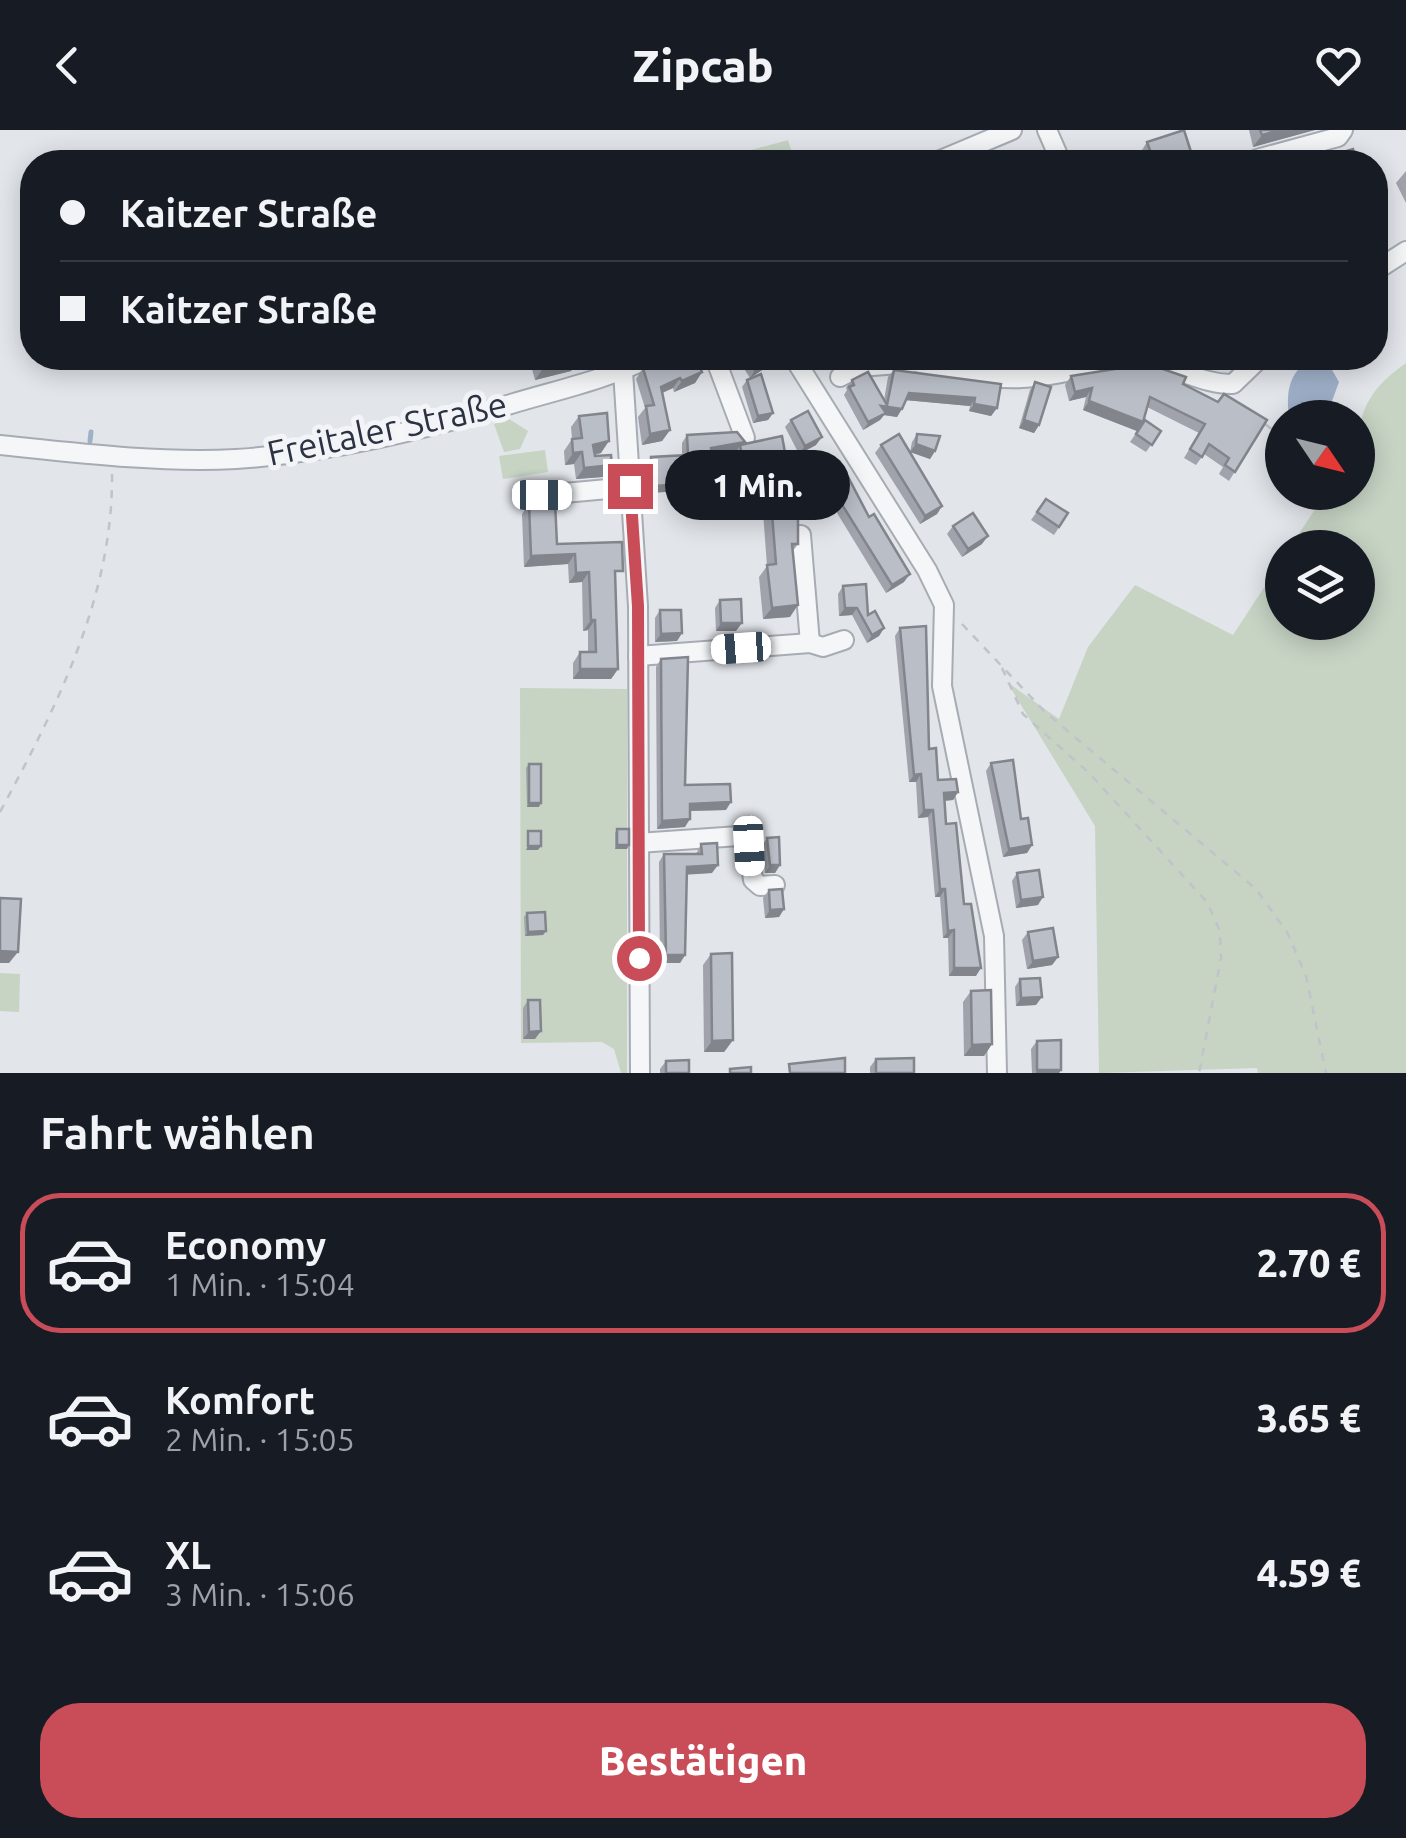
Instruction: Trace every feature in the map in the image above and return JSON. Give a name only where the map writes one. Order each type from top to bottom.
[{"type":"street","points":[[964,150],[1012,130]]},
{"type":"street","points":[[1290,150],[1338,137],[1343,130]]},
{"type":"street","points":[[720,370],[745,438]]},
{"type":"street","points":[[802,370],[928,570],[944,605],[942,686],[994,936],[997,1073]]},
{"type":"street","points":[[840,377],[853,370]]},
{"type":"street","points":[[971,370],[1020,378],[1085,370]]},
{"type":"street","points":[[1195,370],[1214,384],[1233,384],[1248,370]]},
{"type":"street","points":[[622,371],[638,656],[640,1073]]},
{"type":"street","name":"Freitaler Straße","points":[[0,444],[236,459],[354,443],[622,371]]},
{"type":"street","points":[[542,495],[630,486]]},
{"type":"street","points":[[801,535],[810,643]]},
{"type":"street","points":[[638,656],[810,643],[823,648],[844,640]]},
{"type":"street","points":[[638,843],[739,836],[749,846],[753,880],[760,886],[775,886]]},
{"type":"path","points":[[1261,421],[1265,424]]},
{"type":"path","points":[[0,812],[81,648],[100,582],[112,454]]},
{"type":"path","points":[[944,605],[1108,768],[1256,889],[1287,932],[1306,976],[1326,1073]]},
{"type":"path","points":[[1002,666],[1023,714],[1090,773],[1207,902],[1220,931],[1221,958],[1199,1073]]},
{"type":"green space","points":[[788,140],[791,150],[752,150]]},
{"type":"green space","points":[[1406,363],[1406,1073],[1258,1073],[1257,1068],[1099,1073],[1095,826],[1007,682],[1059,719],[1088,647],[1135,585],[1233,635],[1265,586],[1265,640],[1375,640],[1375,530],[1301,530],[1315,510],[1375,510],[1375,400],[1370,400],[1388,377]]},
{"type":"green space","points":[[509,419],[528,431],[520,449],[504,452],[494,424]]},
{"type":"green space","points":[[545,450],[548,472],[503,479],[499,456]]},
{"type":"green space","points":[[520,688],[627,689],[627,1073],[621,1073],[614,1049],[602,1042],[521,1043]]},
{"type":"green space","points":[[0,973],[20,974],[19,1012],[0,1011]]},
{"type":"water","points":[[1298,370],[1332,370],[1339,382],[1332,400],[1288,400]]},
{"type":"building","points":[[1184,130],[1190,150],[1150,150],[1147,142]]},
{"type":"building","points":[[644,370],[701,370],[661,387],[670,430],[650,434],[646,406],[654,405]]},
{"type":"building","points":[[894,370],[1001,384],[997,408],[974,404],[975,398],[909,393],[902,409],[881,406],[886,413],[868,422],[849,387],[854,385],[852,380],[868,372],[887,405]]},
{"type":"building","points":[[1108,370],[1166,370],[1186,377],[1183,384],[1218,402],[1224,394],[1265,419],[1265,423],[1235,472],[1225,465],[1229,458],[1209,444],[1202,457],[1190,449],[1205,424],[1150,397],[1143,422],[1089,401],[1092,388],[1075,392],[1071,376]]},
{"type":"building","points":[[761,374],[773,413],[758,416],[747,380]]},
{"type":"building","points":[[1035,382],[1051,387],[1039,425],[1024,420]]},
{"type":"building","points":[[808,411],[822,437],[805,446],[791,420]]},
{"type":"building","points":[[607,413],[609,441],[593,445],[595,456],[611,455],[612,465],[584,468],[582,452],[573,453],[572,439],[582,438],[579,416]]},
{"type":"building","points":[[1145,420],[1161,431],[1152,445],[1136,434]]},
{"type":"building","points":[[737,432],[745,442],[711,448],[713,477],[705,478],[707,502],[690,503],[688,484],[652,486],[651,457],[688,455],[687,435]]},
{"type":"building","points":[[899,434],[942,506],[925,516],[881,445]]},
{"type":"building","points":[[917,434],[940,436],[935,451],[916,444]]},
{"type":"building","points":[[782,436],[786,458],[744,466],[740,445]]},
{"type":"building","points":[[846,473],[869,517],[874,514],[910,574],[892,585],[828,482]]},
{"type":"building","points":[[798,499],[798,544],[792,544],[798,605],[772,608],[767,565],[776,564],[771,501]]},
{"type":"building","points":[[1046,499],[1068,513],[1059,527],[1037,512]]},
{"type":"building","points":[[555,502],[557,544],[622,542],[623,571],[615,571],[618,669],[580,669],[580,652],[596,652],[589,572],[576,573],[575,554],[531,556],[529,504]]},
{"type":"building","points":[[973,513],[988,536],[968,549],[953,526]]},
{"type":"building","points":[[866,584],[868,615],[875,611],[884,628],[872,635],[857,608],[845,608],[843,586]]},
{"type":"building","points":[[741,599],[742,623],[721,623],[720,600]]},
{"type":"building","points":[[660,610],[681,610],[682,633],[661,634]]},
{"type":"building","points":[[926,626],[929,749],[936,748],[938,780],[956,779],[958,792],[944,793],[946,824],[956,823],[964,904],[971,904],[981,968],[954,968],[954,930],[948,931],[945,889],[940,889],[933,810],[924,810],[921,774],[914,775],[900,628]]},
{"type":"building","points":[[688,657],[685,785],[730,784],[731,802],[690,804],[690,819],[662,821],[661,659]]},
{"type":"building","points":[[1013,760],[1021,819],[1028,818],[1032,845],[1009,849],[991,763]]},
{"type":"building","points":[[529,764],[541,764],[541,803],[529,803]]},
{"type":"building","points":[[617,829],[629,829],[629,845],[617,845]]},
{"type":"building","points":[[528,831],[541,831],[541,846],[528,846]]},
{"type":"building","points":[[779,837],[780,865],[770,865],[767,838]]},
{"type":"building","points":[[717,843],[718,865],[687,867],[685,955],[666,955],[664,854],[702,854],[701,844]]},
{"type":"building","points":[[1039,870],[1043,897],[1021,900],[1017,873]]},
{"type":"building","points":[[782,889],[784,909],[770,910],[769,890]]},
{"type":"building","points":[[0,898],[21,899],[18,952],[0,951]]},
{"type":"building","points":[[545,912],[546,931],[528,932],[527,913]]},
{"type":"building","points":[[1053,928],[1058,957],[1033,961],[1028,932]]},
{"type":"building","points":[[732,953],[733,1040],[712,1041],[711,954]]},
{"type":"building","points":[[1040,978],[1042,997],[1021,998],[1020,979]]},
{"type":"building","points":[[991,990],[992,1044],[972,1045],[971,991]]},
{"type":"building","points":[[528,1000],[540,1000],[541,1031],[529,1032]]},
{"type":"building","points":[[1061,1040],[1061,1070],[1037,1070],[1037,1041]]},
{"type":"building","points":[[845,1058],[845,1073],[790,1073],[789,1064]]},
{"type":"building","points":[[914,1058],[914,1073],[876,1073],[876,1059]]},
{"type":"building","points":[[689,1060],[689,1073],[666,1073],[666,1061]]},
{"type":"building","points":[[751,1067],[751,1073],[730,1073],[730,1069]]},
{"type":"waterway","points":[[90,441],[91,432]]},
{"type":"route","points":[[630,486],[638,606],[639,958]]}]
